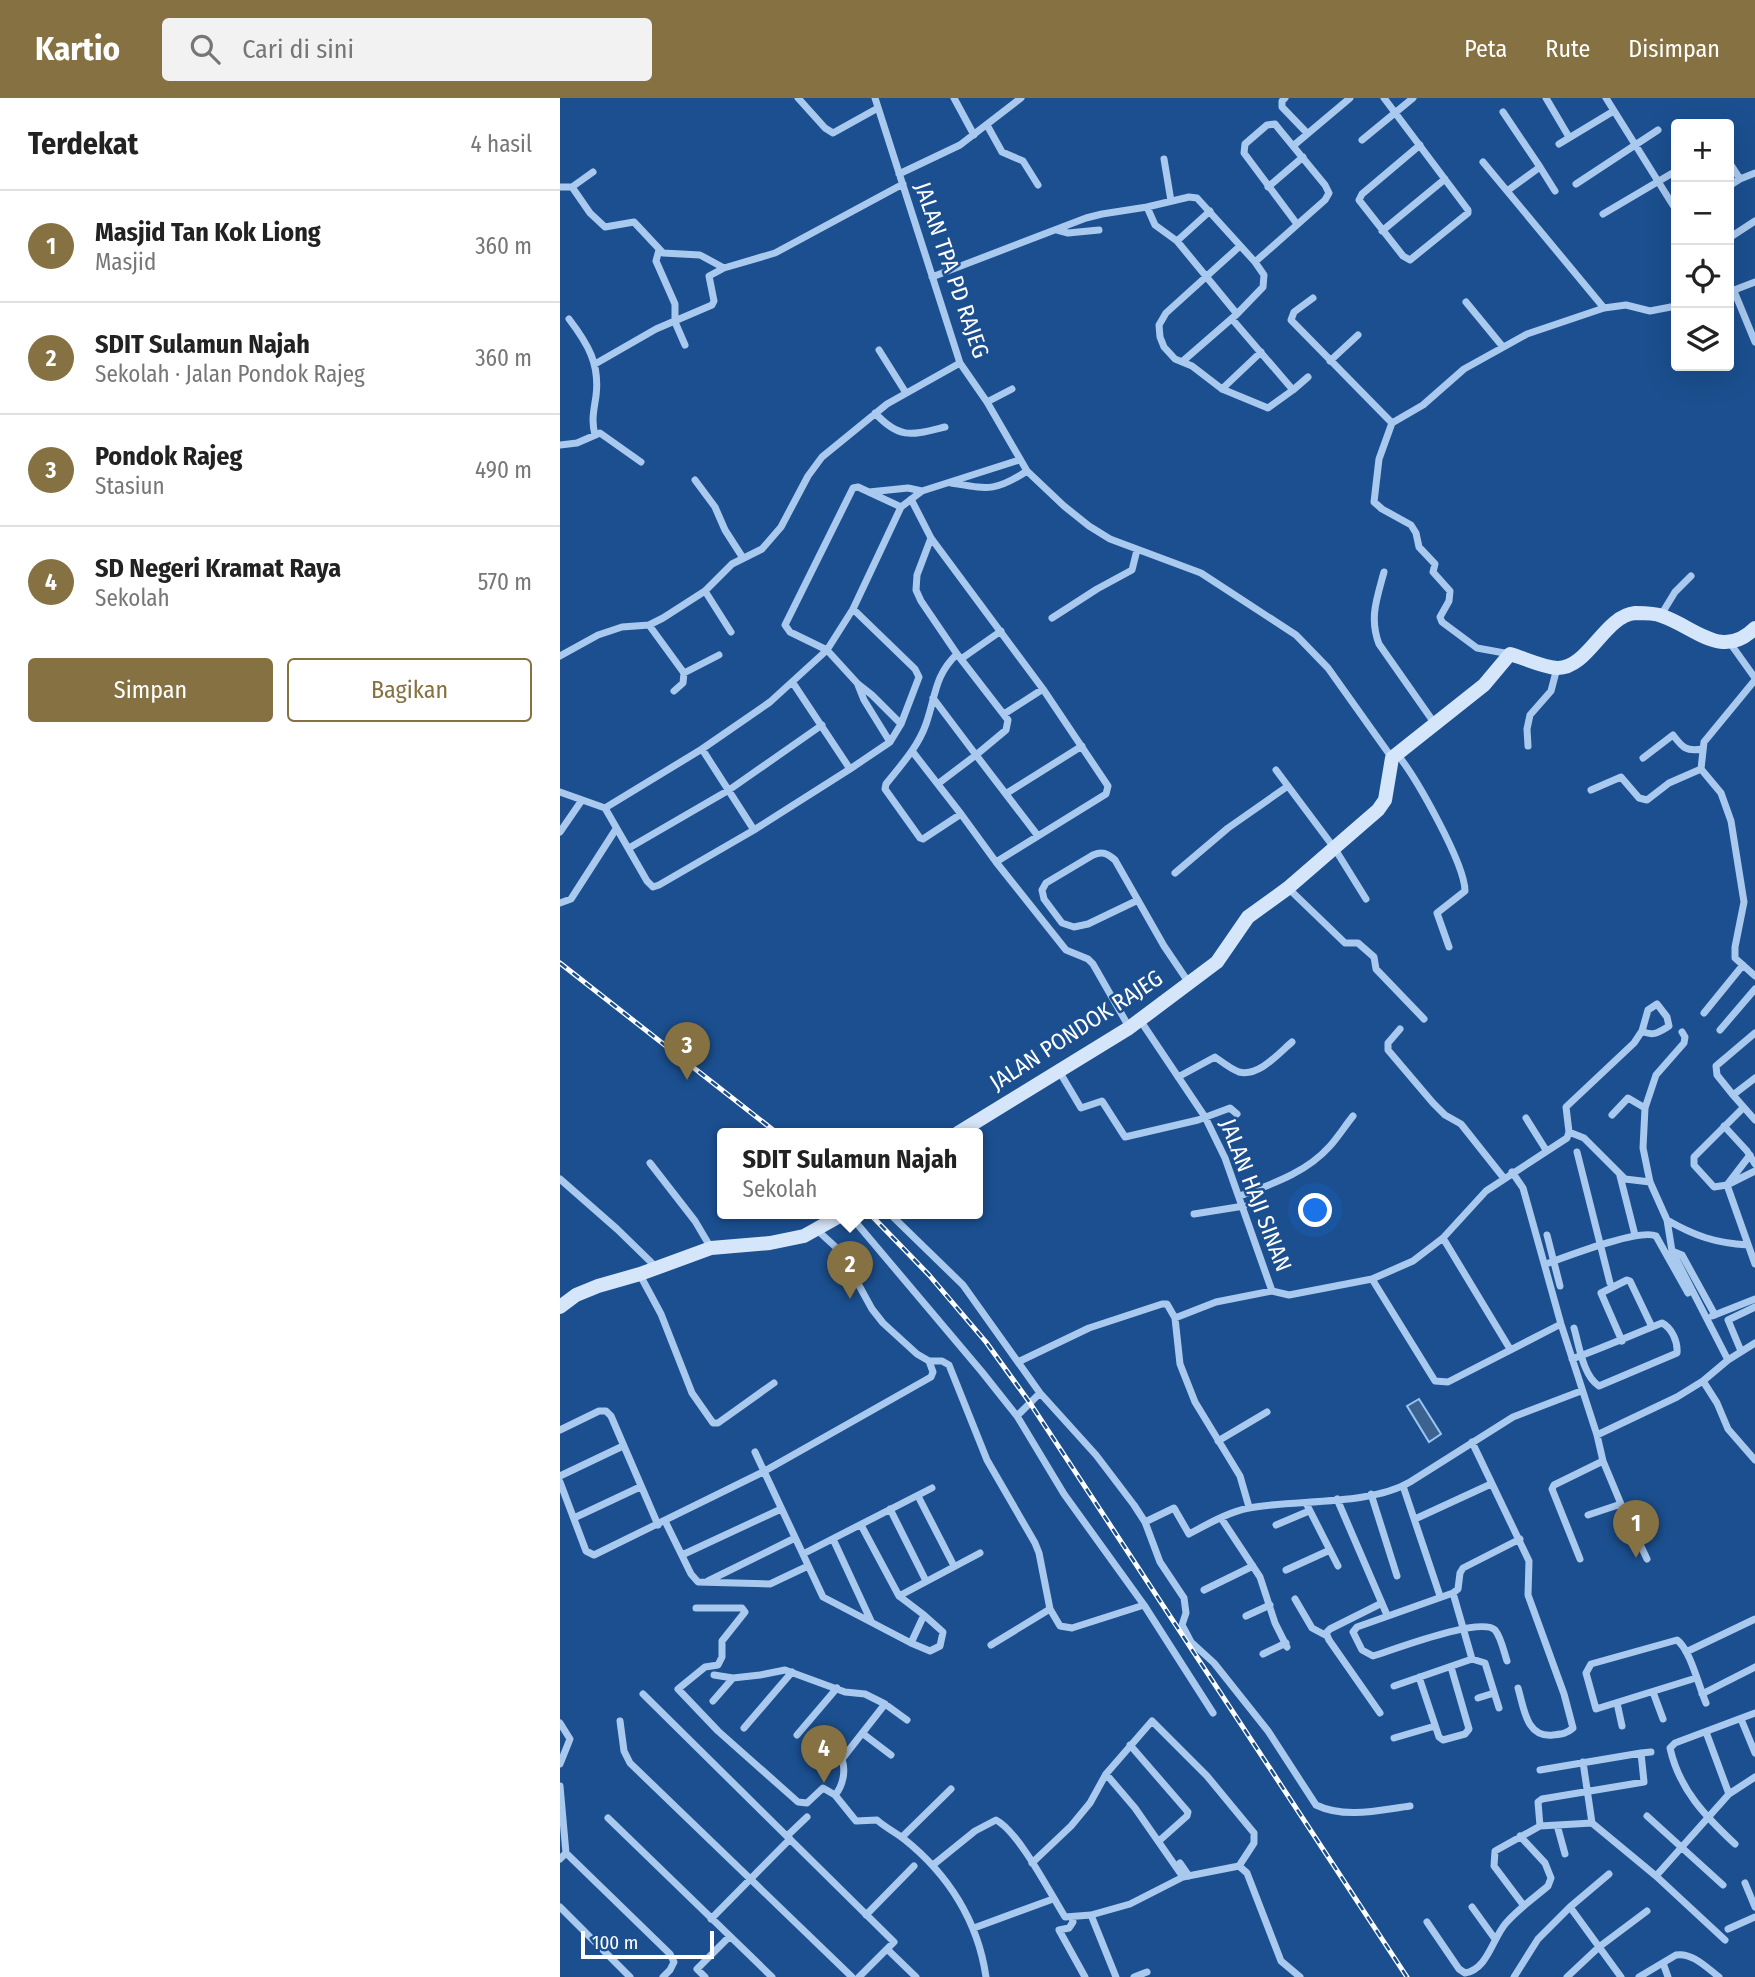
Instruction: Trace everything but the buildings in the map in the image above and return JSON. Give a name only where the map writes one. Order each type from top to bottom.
[{"type":"main road","points":[[1395,756],[1484,685],[1510,654],[1558,668],[1574,663],[1620,618],[1633,613],[1661,615],[1713,641],[1730,643],[1750,634],[1755,628]]},
{"type":"main road","name":"JALAN PONDOK RAJEG","points":[[966,1128],[1135,1024],[1217,962],[1248,917],[1288,888],[1378,810],[1385,800],[1395,756]]},
{"type":"main road","points":[[560,1307],[598,1286],[711,1248],[770,1243],[804,1236],[836,1219]]},
{"type":"street","points":[[798,98],[825,128],[833,133],[878,108]]},
{"type":"street","name":"JALAN TPA PD RAJEG","points":[[876,98],[960,363],[987,402],[1019,460],[1064,506],[1089,526],[1137,550],[1201,573],[1296,635],[1328,668],[1395,756],[1453,852],[1465,878],[1465,891],[1437,913],[1449,947]]},
{"type":"street","points":[[954,98],[974,135]]},
{"type":"street","points":[[899,174],[948,152],[1021,98]]},
{"type":"street","points":[[1285,98],[1282,107],[1307,133]]},
{"type":"street","points":[[1293,146],[1350,98]]},
{"type":"street","points":[[1384,98],[1420,145],[1468,209],[1468,212],[1416,257],[1407,259],[1360,203],[1360,197],[1420,145]]},
{"type":"street","points":[[1362,140],[1413,98]]},
{"type":"street","points":[[1546,98],[1569,138]]},
{"type":"street","points":[[1606,98],[1612,112],[1671,202]]},
{"type":"street","points":[[1503,112],[1555,191]]},
{"type":"street","points":[[1559,144],[1612,112]]},
{"type":"street","points":[[1255,262],[1325,200],[1329,193],[1279,129],[1271,124],[1267,125],[1245,144],[1244,153],[1297,224]]},
{"type":"street","points":[[987,125],[1002,152],[1023,161],[1038,185]]},
{"type":"street","points":[[1576,184],[1658,131]]},
{"type":"street","points":[[1268,187],[1303,157]]},
{"type":"street","points":[[1164,159],[1171,201]]},
{"type":"street","points":[[1483,162],[1604,308]]},
{"type":"street","points":[[1507,191],[1540,167]]},
{"type":"street","points":[[1734,170],[1740,179]]},
{"type":"street","points":[[560,187],[572,187],[593,172]]},
{"type":"street","points":[[1734,183],[1755,173]]},
{"type":"street","points":[[1603,214],[1671,174]]},
{"type":"street","points":[[1382,231],[1445,179]]},
{"type":"street","points":[[595,364],[646,334],[712,305],[714,301],[709,278],[724,268],[775,253],[903,184]]},
{"type":"street","points":[[572,187],[600,224],[611,228],[634,222],[659,250],[668,254],[700,255],[724,268]]},
{"type":"street","points":[[932,277],[1102,214],[1197,198],[1255,262],[1264,275],[1263,288],[1183,361]]},
{"type":"street","points":[[1147,207],[1155,225],[1177,242],[1206,276],[1261,352],[1293,390]]},
{"type":"street","points":[[1177,242],[1210,211]]},
{"type":"street","points":[[1734,234],[1755,220]]},
{"type":"street","points":[[1056,230],[1068,233],[1100,230]]},
{"type":"street","points":[[1240,246],[1166,313],[1159,325],[1164,347],[1175,359],[1183,361],[1222,389],[1268,408],[1308,377]]},
{"type":"street","points":[[659,250],[656,261],[676,304],[675,322],[685,345]]},
{"type":"street","points":[[1734,290],[1755,282]]},
{"type":"street","points":[[1734,297],[1752,330],[1755,342]]},
{"type":"street","points":[[1312,298],[1294,312],[1291,320],[1392,424]]},
{"type":"street","points":[[1466,302],[1503,347]]},
{"type":"street","points":[[1510,654],[1477,648],[1442,622],[1440,617],[1449,601],[1450,591],[1433,572],[1435,564],[1419,547],[1411,525],[1374,502],[1379,459],[1392,424],[1423,405],[1464,369],[1527,334],[1604,308],[1626,305],[1650,311],[1671,307]]},
{"type":"street","points":[[569,319],[590,348],[595,364],[597,386],[592,421],[595,435]]},
{"type":"street","points":[[1330,361],[1358,335]]},
{"type":"street","points":[[879,350],[906,393]]},
{"type":"street","points":[[1222,389],[1261,352]]},
{"type":"street","points":[[560,656],[598,635],[622,627],[649,625],[705,591],[732,564],[762,549],[781,527],[808,476],[822,457],[875,413],[960,363]]},
{"type":"street","points":[[987,402],[1012,388]]},
{"type":"street","points":[[875,413],[891,429],[905,435],[945,427]]},
{"type":"street","points":[[560,445],[604,435],[641,461]]},
{"type":"street","points":[[605,808],[702,749],[770,702],[827,650],[853,609],[901,507],[922,491],[1019,460]]},
{"type":"street","points":[[947,482],[992,488],[1010,482],[1027,471]]},
{"type":"street","points":[[695,480],[715,507],[725,530],[743,558]]},
{"type":"street","points":[[901,507],[858,487],[850,492],[785,625],[790,632],[827,650],[858,684],[901,724]]},
{"type":"street","points":[[868,492],[908,488],[922,491]]},
{"type":"street","points":[[911,499],[931,538],[1043,689],[1108,786],[1107,794],[996,862]]},
{"type":"street","points":[[931,538],[917,575],[916,590],[920,601],[1009,724],[1006,730],[939,783]]},
{"type":"street","points":[[1052,618],[1132,569],[1137,550]]},
{"type":"street","points":[[1384,572],[1374,612],[1375,633],[1436,725]]},
{"type":"street","points":[[1661,615],[1675,592],[1690,576]]},
{"type":"street","points":[[705,591],[730,632]]},
{"type":"street","points":[[560,792],[605,808],[653,887],[754,830],[890,742],[901,724],[918,673],[853,609]]},
{"type":"street","points":[[649,625],[684,673],[683,683],[674,691]]},
{"type":"street","points":[[961,814],[923,839],[920,838],[885,789],[886,784],[912,751],[926,725],[937,679],[946,665],[1000,631]]},
{"type":"street","points":[[1730,643],[1755,679],[1704,742],[1701,769],[1721,793],[1731,821],[1744,902],[1735,958],[1755,976]]},
{"type":"street","points":[[684,673],[719,655]]},
{"type":"street","points":[[1528,746],[1530,715],[1551,691],[1558,668]]},
{"type":"street","points":[[793,683],[850,769]]},
{"type":"street","points":[[858,684],[864,700],[890,742]]},
{"type":"street","points":[[1004,714],[1043,689]]},
{"type":"street","points":[[933,698],[1038,836]]},
{"type":"street","points":[[629,849],[729,790],[822,725]]},
{"type":"street","points":[[1643,758],[1673,735],[1683,748],[1691,751],[1702,749]]},
{"type":"street","points":[[1007,793],[1082,746]]},
{"type":"street","points":[[702,749],[754,830]]},
{"type":"street","name":"JALAN HAJI SINAN","points":[[912,751],[1066,950],[1088,959],[1093,964],[1205,1117],[1226,1158],[1272,1291],[1289,1295],[1372,1279],[1413,1261],[1443,1238],[1486,1191],[1503,1177],[1567,1138],[1569,1132]]},
{"type":"street","points":[[1591,790],[1621,777],[1639,798],[1647,800],[1669,783],[1701,769]]},
{"type":"street","points":[[1276,770],[1335,849],[1366,900]]},
{"type":"street","points":[[1175,873],[1228,828],[1288,786]]},
{"type":"street","points":[[560,832],[582,800]]},
{"type":"street","points":[[560,903],[571,899],[616,829]]},
{"type":"street","points":[[1136,901],[1074,928],[1062,923],[1044,899],[1042,890],[1046,883],[1093,855],[1104,853],[1115,860],[1136,901],[1189,983]]},
{"type":"street","points":[[1288,888],[1345,943],[1358,943],[1374,957],[1376,969],[1424,1019]]},
{"type":"street","points":[[1704,1013],[1743,965]]},
{"type":"street","points":[[1720,1030],[1755,989]]},
{"type":"street","points":[[1642,1031],[1657,1034],[1669,1026],[1667,1017],[1657,1004],[1648,1010],[1642,1031],[1634,1043],[1566,1107],[1569,1132],[1584,1138],[1625,1179],[1650,1182]]},
{"type":"street","points":[[1400,1029],[1388,1043],[1388,1050],[1433,1104],[1461,1124],[1503,1177]]},
{"type":"street","points":[[1682,1032],[1684,1043],[1656,1075],[1645,1108],[1643,1148],[1650,1182],[1667,1220],[1672,1251],[1712,1316],[1728,1360]]},
{"type":"street","points":[[1755,1032],[1716,1066],[1717,1075],[1755,1120]]},
{"type":"street","points":[[1178,1077],[1215,1058],[1237,1071],[1247,1073],[1262,1067],[1292,1042]]},
{"type":"street","points":[[1059,1070],[1081,1108],[1101,1101],[1125,1137],[1230,1108],[1237,1114]]},
{"type":"street","points":[[1733,1095],[1755,1078]]},
{"type":"street","points":[[1612,1115],[1628,1098],[1645,1108]]},
{"type":"street","points":[[1742,1108],[1694,1157],[1694,1165],[1714,1187],[1727,1185],[1755,1171]]},
{"type":"street","points":[[1240,1196],[1290,1177],[1310,1164],[1329,1147],[1353,1116]]},
{"type":"street","points":[[1526,1118],[1546,1150]]},
{"type":"street","points":[[1724,1126],[1755,1164]]},
{"type":"street","points":[[1577,1152],[1610,1283]]},
{"type":"street","points":[[1727,1185],[1750,1155]]},
{"type":"street","points":[[650,1163],[695,1221],[711,1248]]},
{"type":"street","points":[[1512,1172],[1523,1188],[1549,1263],[1560,1286]]},
{"type":"street","points":[[1620,1176],[1635,1235]]},
{"type":"street","points":[[560,1179],[657,1267]]},
{"type":"street","points":[[1727,1185],[1755,1264]]},
{"type":"street","points":[[1194,1214],[1244,1206]]},
{"type":"street","points":[[851,1219],[1017,1416],[1064,1494],[1143,1605],[1213,1713]]},
{"type":"street","points":[[895,1219],[963,1285],[1040,1393],[1096,1455],[1145,1521],[1160,1562],[1184,1598],[1186,1613],[1182,1625],[1191,1642],[1214,1663],[1268,1731],[1316,1805],[1327,1810],[1359,1813],[1410,1805]]},
{"type":"street","points":[[1667,1220],[1696,1236],[1725,1244],[1748,1245]]},
{"type":"street","points":[[817,1230],[839,1251],[872,1310],[883,1323],[917,1354],[929,1361],[942,1361],[949,1365],[987,1460],[1040,1553],[1050,1609],[1056,1621],[1066,1628],[1104,1619],[1143,1605]]},
{"type":"street","points":[[1549,1263],[1600,1245],[1648,1233],[1656,1236],[1688,1293]]},
{"type":"street","points":[[1547,1235],[1549,1263],[1561,1324],[1581,1391],[1603,1461],[1647,1559]]},
{"type":"street","points":[[1443,1238],[1510,1349]]},
{"type":"street","points":[[640,1274],[661,1314],[692,1393],[713,1423],[718,1423],[774,1383]]},
{"type":"street","points":[[1372,1279],[1435,1381],[1448,1382],[1561,1324]]},
{"type":"street","points":[[1622,1340],[1601,1293],[1627,1280],[1630,1281],[1652,1327]]},
{"type":"street","points":[[1175,1318],[1216,1302],[1272,1291]]},
{"type":"street","points":[[1712,1316],[1755,1299]]},
{"type":"street","points":[[1018,1362],[1089,1328],[1167,1304],[1175,1318],[1180,1364],[1195,1402],[1240,1476],[1249,1507]]},
{"type":"street","points":[[1741,1351],[1728,1320],[1755,1307]]},
{"type":"street","points":[[1572,1359],[1582,1356],[1662,1323],[1668,1326],[1677,1345],[1677,1353],[1599,1386],[1593,1382],[1582,1356],[1574,1328]]},
{"type":"street","points":[[1597,1435],[1677,1397],[1755,1343]]},
{"type":"street","points":[[560,1482],[586,1551],[594,1555],[763,1472],[931,1377],[933,1374],[929,1361]]},
{"type":"street","points":[[1703,1381],[1717,1403],[1728,1429],[1755,1460]]},
{"type":"street","points":[[1145,1521],[1174,1508],[1189,1534],[1249,1507],[1307,1507],[1403,1486],[1513,1417],[1581,1391]]},
{"type":"street","points":[[1017,1416],[1040,1393]]},
{"type":"street","points":[[560,1430],[599,1411],[606,1411],[611,1416],[640,1487],[698,1582],[770,1584],[808,1566]]},
{"type":"street","points":[[1219,1441],[1267,1412]]},
{"type":"street","points":[[1472,1442],[1530,1565],[1528,1595],[1564,1694],[1573,1728],[1566,1734],[1536,1734],[1530,1725],[1518,1688]]},
{"type":"street","points":[[560,1476],[623,1446]]},
{"type":"street","points":[[755,1451],[825,1598],[930,1651],[940,1646],[943,1632],[899,1596],[861,1525]]},
{"type":"street","points":[[1580,1559],[1552,1489],[1554,1485],[1603,1461]]},
{"type":"street","points":[[1415,1519],[1491,1484]]},
{"type":"street","points":[[1403,1486],[1440,1596]]},
{"type":"street","points":[[574,1518],[640,1487]]},
{"type":"street","points":[[803,1554],[932,1488]]},
{"type":"street","points":[[1371,1494],[1397,1576]]},
{"type":"street","points":[[918,1496],[954,1566]]},
{"type":"street","points":[[1337,1499],[1387,1615]]},
{"type":"street","points":[[1588,1515],[1621,1504]]},
{"type":"street","points":[[1276,1525],[1307,1507]]},
{"type":"street","points":[[1307,1507],[1338,1566]]},
{"type":"street","points":[[682,1555],[781,1509]]},
{"type":"street","points":[[891,1509],[926,1581]]},
{"type":"street","points":[[1221,1518],[1259,1577],[1275,1623],[1287,1645],[1263,1654]]},
{"type":"street","points":[[705,1583],[795,1538]]},
{"type":"street","points":[[833,1539],[872,1622]]},
{"type":"street","points":[[1507,1661],[1494,1630],[1487,1626],[1464,1628],[1373,1656],[1362,1650],[1353,1632],[1354,1629],[1387,1615],[1453,1593],[1458,1589],[1463,1568],[1520,1539]]},
{"type":"street","points":[[1286,1570],[1330,1550]]},
{"type":"street","points":[[899,1596],[979,1553]]},
{"type":"street","points":[[1204,1590],[1252,1566]]},
{"type":"street","points":[[1453,1593],[1472,1659]]},
{"type":"street","points":[[1295,1600],[1312,1628],[1327,1636],[1380,1713]]},
{"type":"street","points":[[1327,1636],[1329,1629],[1382,1603]]},
{"type":"street","points":[[1246,1616],[1270,1605]]},
{"type":"street","points":[[696,1608],[742,1608],[746,1612],[723,1641],[721,1662],[705,1667],[678,1689],[718,1731],[797,1801],[807,1802],[823,1788],[835,1795],[856,1821],[877,1820],[902,1837],[933,1865],[957,1895],[974,1928],[986,1977]]},
{"type":"street","points":[[992,1645],[1050,1609]]},
{"type":"street","points":[[911,1643],[924,1615]]},
{"type":"street","points":[[1686,1653],[1755,1619]]},
{"type":"street","points":[[1696,1678],[1596,1709],[1586,1673],[1591,1664],[1673,1640],[1681,1643],[1686,1653],[1696,1678],[1702,1694],[1706,1703]]},
{"type":"street","points":[[1394,1686],[1472,1659],[1485,1663],[1499,1708]]},
{"type":"street","points":[[1419,1678],[1438,1737],[1443,1740],[1465,1734],[1469,1729],[1451,1667]]},
{"type":"street","points":[[1702,1694],[1755,1667]]},
{"type":"street","points":[[714,1675],[733,1678],[785,1670],[837,1688],[865,1694],[907,1720]]},
{"type":"street","points":[[744,1728],[792,1672]]},
{"type":"street","points":[[713,1702],[733,1678]]},
{"type":"street","points":[[797,1735],[837,1688]]},
{"type":"street","points":[[1653,1692],[1663,1719]]},
{"type":"street","points":[[1478,1699],[1494,1693]]},
{"type":"street","points":[[643,1694],[894,1942],[859,1977]]},
{"type":"street","points":[[1617,1703],[1622,1726]]},
{"type":"street","points":[[835,1795],[845,1767],[842,1759],[885,1704]]},
{"type":"street","points":[[1735,1844],[1706,1817],[1687,1792],[1670,1748],[1675,1743],[1755,1713]]},
{"type":"street","points":[[1741,1719],[1755,1753]]},
{"type":"street","points":[[620,1721],[624,1751],[630,1763],[852,1977]]},
{"type":"street","points":[[933,1865],[975,1830],[996,1820],[1004,1824],[1032,1863],[1065,1917],[1072,1917],[1091,1915],[1130,1904],[1186,1876],[1240,1866],[1254,1843],[1254,1833],[1207,1776],[1154,1722],[1106,1774],[1090,1803],[1071,1826],[1032,1863]]},
{"type":"street","points":[[560,1723],[570,1739],[560,1764]]},
{"type":"street","points":[[1394,1738],[1435,1726]]},
{"type":"street","points":[[1706,1732],[1729,1794]]},
{"type":"street","points":[[862,1733],[891,1755]]},
{"type":"street","points":[[1130,1745],[1188,1812],[1187,1816],[1158,1841]]},
{"type":"street","points":[[1540,1770],[1651,1752]]},
{"type":"street","points":[[1540,1826],[1539,1800],[1644,1782],[1641,1753]]},
{"type":"street","points":[[1583,1762],[1592,1823],[1656,1876],[1725,1940]]},
{"type":"street","points":[[1106,1774],[1186,1876]]},
{"type":"street","points":[[1656,1876],[1729,1794],[1755,1777]]},
{"type":"street","points":[[560,1786],[563,1856],[670,1954],[674,1962],[663,1977]]},
{"type":"street","points":[[902,1837],[951,1790]]},
{"type":"street","points":[[711,1919],[807,1816]]},
{"type":"street","points":[[1647,1816],[1723,1885]]},
{"type":"street","points":[[608,1818],[772,1977]]},
{"type":"street","points":[[1524,1906],[1494,1866],[1495,1851],[1540,1826],[1592,1823]]},
{"type":"street","points":[[1557,1825],[1565,1854]]},
{"type":"street","points":[[1427,1922],[1459,1969],[1465,1973],[1472,1972],[1483,1963],[1505,1924],[1548,1886],[1551,1878],[1545,1864],[1520,1836]]},
{"type":"street","points":[[1180,1863],[1186,1876]]},
{"type":"street","points":[[866,1915],[914,1866]]},
{"type":"street","points":[[1240,1866],[1247,1873],[1281,1961],[1300,1977]]},
{"type":"street","points":[[1514,1977],[1538,1939],[1609,1874]]},
{"type":"street","points":[[1745,1883],[1755,1908]]},
{"type":"street","points":[[974,1928],[1053,1899]]},
{"type":"street","points":[[1472,1907],[1495,1939]]},
{"type":"street","points":[[1570,1907],[1621,1977]]},
{"type":"street","points":[[560,1908],[630,1977]]},
{"type":"street","points":[[1567,1977],[1599,1947],[1647,1911]]},
{"type":"street","points":[[1091,1915],[1116,1977]]},
{"type":"street","points":[[1072,1917],[1073,1923],[1069,1928],[1059,1930],[1085,1977]]},
{"type":"street","points":[[1728,1928],[1755,1917]]},
{"type":"street","points":[[705,1977],[697,1969],[729,1937]]},
{"type":"street","points":[[887,1949],[916,1977]]},
{"type":"street","points":[[1639,1977],[1683,1954],[1719,1977]]},
{"type":"street","points":[[1663,1963],[1668,1977]]},
{"type":"street","points":[[902,1977],[909,1970]]},
{"type":"street","points":[[1134,1977],[1147,1972]]},
{"type":"water","points":[[1419,1399],[1441,1434],[1429,1442],[1407,1406]]},
{"type":"railway","points":[[560,963],[771,1128]]},
{"type":"railway","points":[[875,1219],[929,1275],[986,1342],[1030,1403],[1407,1977]]},
{"type":"place","name":"Pondok Rajeg","points":[[687,1080]]},
{"type":"place","name":"SDIT Sulamun Najah","points":[[850,1299]]},
{"type":"place","name":"Masjid Tan Kok Liong","points":[[1636,1558]]},
{"type":"place","name":"SD Negeri Kramat Raya","points":[[824,1783]]}]
